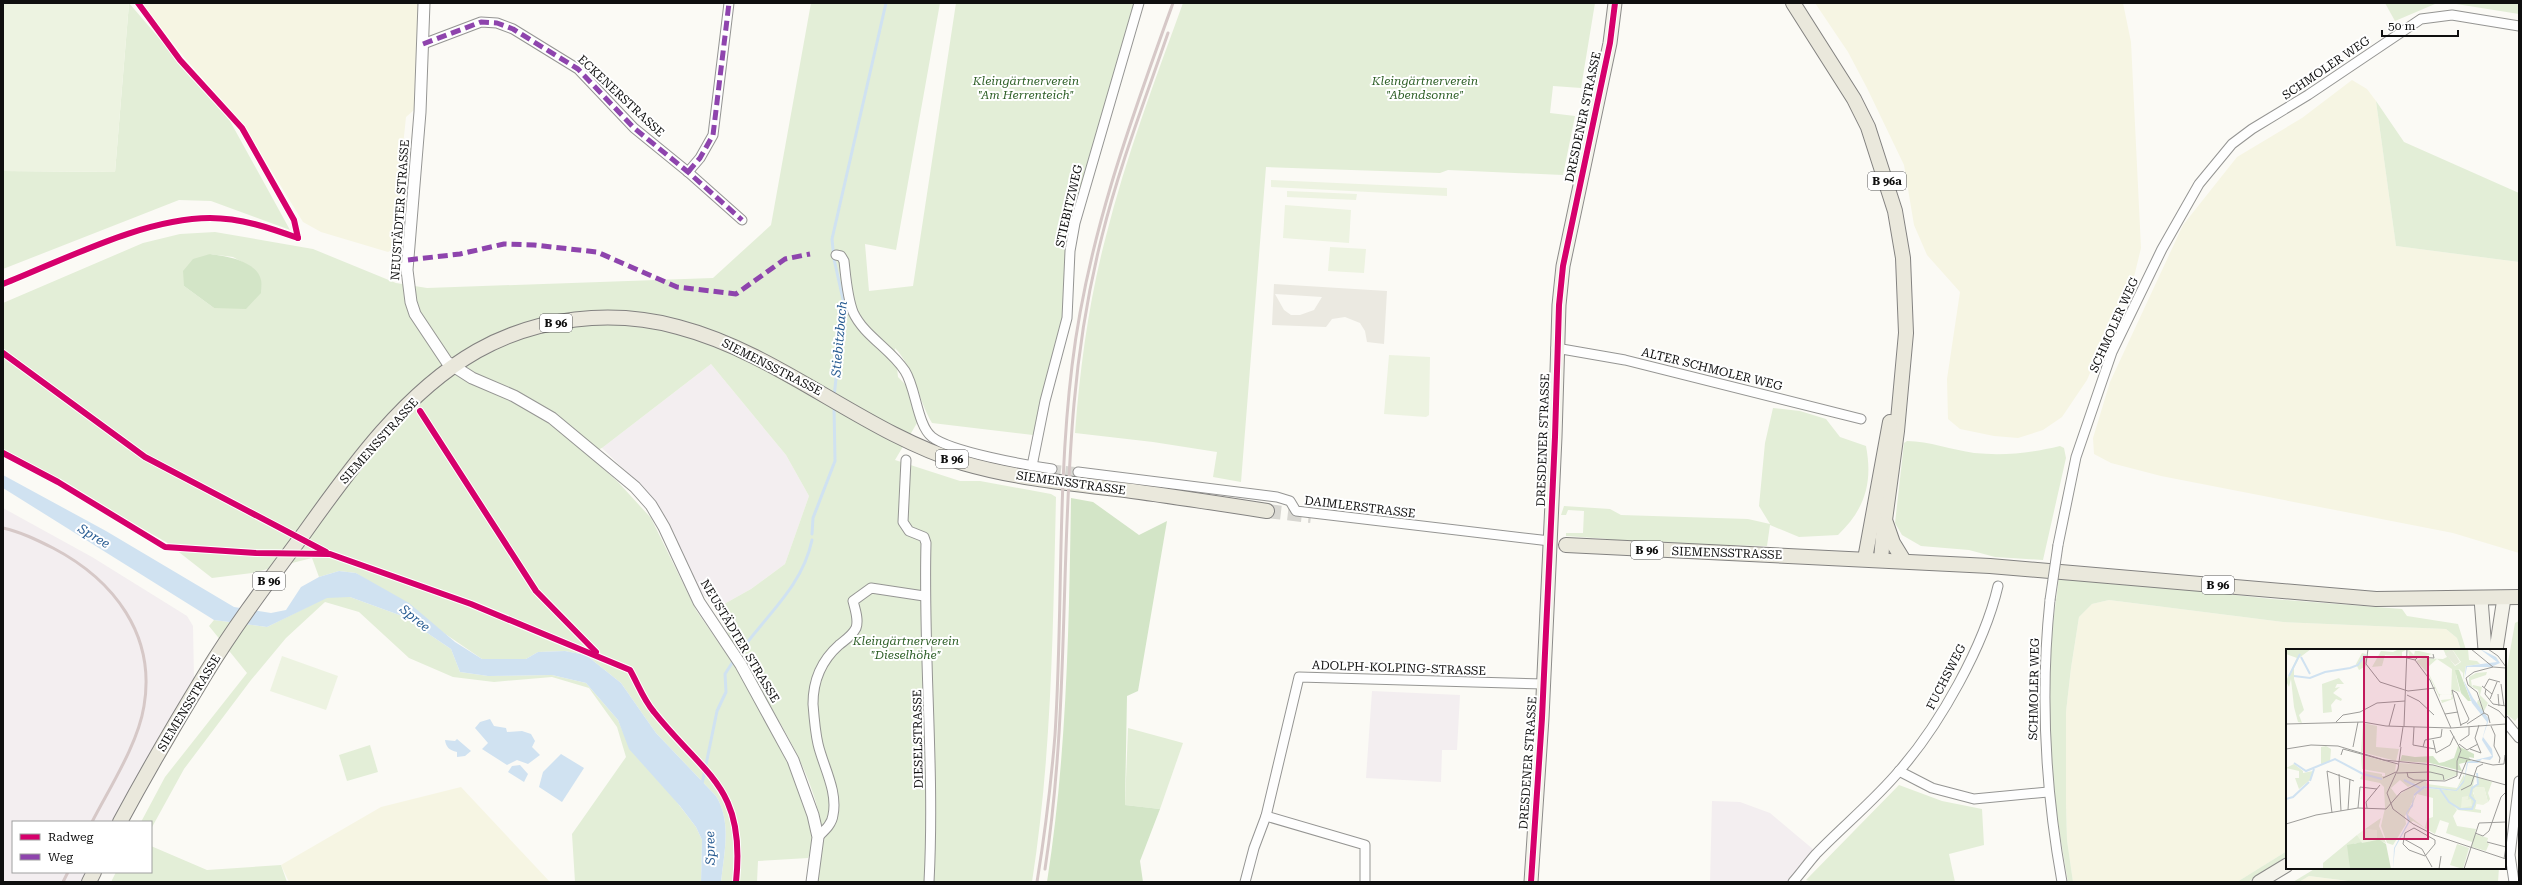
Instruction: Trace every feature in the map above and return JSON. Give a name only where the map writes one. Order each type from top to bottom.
[{"type":"main road","name":"DRESDENER STRASSE","points":[[1531,882],[1544,684],[1555,436],[1556,348],[1563,266],[1610,43],[1615,3]]},
{"type":"main road","name":"B 96a","points":[[1793,3],[1854,99],[1868,127],[1887,182],[1900,234],[1906,298],[1906,333],[1897,431],[1881,560]]},
{"type":"main road","name":"SIEMENSSTRASSE","points":[[121,821],[208,670],[333,493],[390,424],[419,395],[454,367],[484,348],[528,329],[585,318],[632,318],[676,326],[711,337],[762,360],[860,415],[926,449],[994,471],[1052,482],[1267,511]]},
{"type":"main road","name":"B 96a","points":[[1865,559],[1888,428],[1901,382]]},
{"type":"main road","name":"B 96a","points":[[1885,520],[1893,542],[1904,561]]},
{"type":"main road","name":"SIEMENSSTRASSE","points":[[1566,544],[1865,559]]},
{"type":"main road","name":"B 96","points":[[1865,559],[2043,569],[2274,592],[2376,599],[2519,598]]},
{"type":"main road","points":[[2496,649],[2504,598]]},
{"type":"main road","points":[[2481,599],[2485,649]]},
{"type":"main road","points":[[2259,882],[2286,866]]},
{"type":"main road","points":[[89,882],[94,873]]},
{"type":"street","name":"NEUSTÄDTER STRASSE","points":[[424,3],[423,44],[408,284],[411,302],[420,324],[440,352],[454,367],[481,382],[514,396],[547,415],[642,495],[664,526],[699,602],[739,663],[793,760],[818,837],[812,882]]},
{"type":"street","points":[[688,172],[700,158],[714,135],[728,3]]},
{"type":"street","name":"STIEBITZWEG","points":[[1032,466],[1045,401],[1067,318],[1070,251],[1075,223],[1139,3]]},
{"type":"street","name":"SCHMOLER WEG","points":[[2062,882],[2048,792],[2044,670],[2050,600],[2058,545],[2076,457],[2112,352],[2175,224],[2199,184],[2232,144],[2420,19],[2452,14],[2519,26]]},
{"type":"street","name":"ECKENERSTRASSE","points":[[423,44],[482,22],[497,23],[513,29],[578,69],[634,128],[688,172],[742,220]]},
{"type":"street","points":[[836,255],[841,256],[844,261],[853,311],[868,332],[904,370],[912,385],[926,430],[931,436],[938,441],[966,450],[1032,466],[1052,469]]},
{"type":"street","name":"ALTER SCHMOLER WEG","points":[[1556,348],[1626,360],[1861,419]]},
{"type":"street","name":"DIESELSTRASSE","points":[[906,460],[903,522],[909,531],[924,537],[924,596],[930,722],[929,882]]},
{"type":"street","name":"DAIMLERSTRASSE","points":[[1078,472],[1277,496],[1290,501],[1296,511],[1550,541]]},
{"type":"street","name":"FUCHSWEG","points":[[1793,882],[1816,855],[1899,771],[1934,726],[1957,685],[1989,613],[1998,586]]},
{"type":"street","points":[[818,837],[831,821],[834,805],[829,778],[818,744],[814,718],[814,690],[818,672],[826,658],[849,637],[856,627],[857,615],[853,601],[866,590],[880,588],[924,596]]},
{"type":"street","name":"ADOLPH-KOLPING-STRASSE","points":[[1245,882],[1266,816],[1299,676],[1544,684]]},
{"type":"street","points":[[2506,722],[2519,738]]},
{"type":"street","points":[[1899,771],[1932,788],[1974,799],[2048,792]]},
{"type":"street","points":[[2506,882],[2510,866],[2519,781]]},
{"type":"street","points":[[1266,816],[1365,845],[1365,882]]},
{"type":"street","points":[[2510,866],[2514,882]]},
{"type":"shaded area","points":[[1274,284],[1387,291],[1384,344],[1367,342],[1365,331],[1360,323],[1345,317],[1332,319],[1326,327],[1272,325]],"holes":[[[1275,294],[1322,297],[1314,310],[1300,315],[1291,315],[1284,310]]]},
{"type":"shaded area","points":[[711,364],[786,455],[809,496],[785,564],[751,589],[717,608],[698,590],[662,511],[640,485],[602,448]]},
{"type":"shaded area","points":[[3,508],[92,557],[187,616],[193,626],[194,679],[114,821],[12,821],[12,873],[86,873],[82,882],[3,882]]},
{"type":"shaded area","points":[[1372,691],[1460,695],[1457,750],[1442,750],[1441,782],[1366,778]]},
{"type":"shaded area","points":[[1712,801],[1740,802],[1770,813],[1814,850],[1787,882],[1710,882]]},
{"type":"green space","points":[[3,3],[129,3],[115,172],[3,171]]},
{"type":"green space","points":[[129,3],[230,121],[290,230],[211,201],[179,200],[3,269],[3,171],[115,172]]},
{"type":"green space","points":[[142,3],[418,3],[414,110],[406,117],[399,185],[401,193],[397,247],[388,252],[321,232],[303,222],[242,123],[184,57]]},
{"type":"green space","points":[[811,3],[940,3],[896,250],[865,244],[869,291],[913,286],[956,3],[1137,3],[1084,180],[1060,342],[1033,435],[932,423],[907,365],[895,348],[898,377],[908,387],[915,404],[917,423],[895,460],[960,481],[980,481],[1051,494],[1056,497],[1048,738],[1039,834],[1032,882],[817,882],[822,847],[822,832],[816,802],[808,779],[798,756],[774,712],[728,635],[717,608],[751,589],[785,564],[809,496],[786,455],[711,364],[602,448],[587,454],[618,482],[651,518],[696,610],[740,674],[790,763],[813,830],[813,846],[808,858],[758,861],[757,882],[721,882],[726,838],[724,816],[716,796],[656,733],[621,683],[586,655],[565,651],[538,652],[526,659],[482,659],[356,573],[339,571],[319,577],[312,558],[252,573],[212,578],[166,542],[3,450],[3,303],[143,243],[180,234],[215,232],[313,249],[396,283],[427,288],[713,278],[771,225]],"holes":[[[210,254],[233,257],[253,268],[214,308],[184,286]]]},
{"type":"green space","name":"Kleingärtnerverein \"Abendsonne\"","points":[[1183,3],[1595,3],[1581,88],[1553,86],[1550,113],[1575,116],[1563,175],[1448,170],[1440,173],[1266,167],[1241,482],[1213,477],[1217,452],[1153,442],[1075,433],[1086,334],[1106,236],[1132,148]]},
{"type":"green space","points":[[1815,3],[2123,3],[2131,42],[2141,248],[2133,281],[2112,322],[2087,380],[2062,417],[2043,430],[2018,438],[1994,436],[1960,429],[1948,419],[1947,379],[1960,292],[1927,255],[1914,225],[1904,165],[1848,52]]},
{"type":"green space","points":[[2385,3],[2450,3],[2435,4],[2395,21]]},
{"type":"green space","points":[[2450,3],[2519,3],[2519,14]]},
{"type":"green space","points":[[2352,80],[2367,89],[2376,101],[2396,246],[2519,262],[2519,553],[2453,533],[2161,476],[2111,463],[2094,454],[2093,438],[2110,382],[2183,225],[2237,157],[2302,118]]},
{"type":"green space","points":[[2376,101],[2404,142],[2519,193],[2519,262],[2396,246]]},
{"type":"green space","points":[[1271,180],[1447,188],[1447,196],[1271,187]]},
{"type":"green space","points":[[1287,191],[1357,194],[1356,200],[1287,197]]},
{"type":"green space","points":[[1285,205],[1351,210],[1349,243],[1283,238]]},
{"type":"green space","points":[[1330,247],[1366,249],[1364,273],[1328,271]]},
{"type":"green space","points":[[210,254],[224,256],[240,261],[254,268],[258,274],[261,282],[261,293],[246,309],[214,308],[184,286],[183,271],[193,259]]},
{"type":"green space","points":[[1389,355],[1430,357],[1429,415],[1426,417],[1384,414]]},
{"type":"green space","points":[[1773,408],[1800,411],[1826,419],[1840,437],[1866,446],[1868,472],[1865,495],[1855,515],[1838,535],[1799,537],[1770,525],[1767,546],[1620,543],[1609,539],[1566,536],[1566,533],[1583,533],[1584,511],[1568,510],[1566,515],[1561,515],[1564,506],[1610,509],[1621,515],[1748,519],[1770,524],[1759,506],[1765,443]]},
{"type":"green space","points":[[1907,441],[1924,442],[1966,452],[1985,454],[2017,453],[2060,446],[2064,448],[2066,458],[2043,560],[1995,557],[1969,550],[1921,546],[1902,535],[1895,523],[1904,443]]},
{"type":"green space","points":[[1071,498],[1093,502],[1139,535],[1167,521],[1138,691],[1127,696],[1125,805],[1160,809],[1140,861],[1143,882],[1047,882],[1059,786],[1066,690]]},
{"type":"green space","points":[[2059,576],[2272,599],[2402,609],[2407,616],[2458,624],[2466,649],[2461,649],[2457,638],[2446,629],[2283,622],[2109,600],[2092,604],[2079,617],[2066,712],[2067,840],[2073,882],[2068,882],[2051,769],[2048,712],[2049,655]]},
{"type":"green space","points":[[327,597],[350,597],[402,616],[451,649],[460,672],[488,676],[552,675],[586,683],[618,720],[623,732],[696,827],[702,840],[701,882],[575,882],[572,834],[626,757],[617,727],[589,688],[552,677],[494,682],[453,677],[409,658],[359,612],[325,602],[286,638],[251,680],[184,769],[152,827],[152,821],[142,821],[165,777],[247,673],[209,626],[214,620],[267,627]]},
{"type":"green space","points":[[2109,600],[2283,622],[2446,629],[2457,638],[2461,649],[2286,649],[2286,852],[2237,882],[2073,882],[2067,840],[2066,712],[2079,617],[2092,604]]},
{"type":"green space","points":[[2519,621],[2519,716],[2515,721],[2506,714],[2506,673],[2515,623]]},
{"type":"green space","points":[[282,656],[338,676],[326,710],[270,691]]},
{"type":"green space","points":[[1128,728],[1183,743],[1160,809],[1125,805]]},
{"type":"green space","points":[[370,745],[378,772],[347,781],[339,755]]},
{"type":"green space","points":[[1899,785],[1942,801],[1982,809],[1984,845],[1949,854],[1955,882],[1812,882],[1806,880]]},
{"type":"green space","points":[[461,787],[550,882],[289,882],[281,865],[381,807]]},
{"type":"green space","points":[[152,846],[207,870],[281,865],[287,882],[111,882],[116,873],[152,873]]},
{"type":"green space","points":[[2286,852],[2286,859],[2248,882],[2237,882]]},
{"type":"green space","points":[[2314,869],[2499,869],[2498,882],[2356,882],[2309,876],[2299,882],[2293,882]]},
{"type":"green space","points":[[2309,876],[2356,882],[2299,882]]},
{"type":"water","name":"Spree","points":[[3,475],[106,531],[234,607],[271,613],[286,610],[301,587],[319,577],[339,571],[356,573],[409,603],[455,642],[482,659],[526,659],[538,652],[565,651],[586,655],[621,683],[656,733],[716,796],[724,816],[726,838],[721,882],[701,882],[702,840],[696,827],[680,806],[629,749],[618,720],[586,683],[552,675],[488,676],[460,672],[451,649],[402,616],[350,597],[327,598],[267,627],[214,620],[3,488]]},
{"type":"water","points":[[490,719],[494,726],[506,728],[507,732],[522,731],[531,734],[535,741],[532,747],[540,755],[528,764],[517,760],[507,765],[482,749],[488,743],[475,728],[480,722]]},
{"type":"water","points":[[457,739],[471,751],[465,756],[457,757],[457,752],[448,748],[446,745],[445,740],[455,741]]},
{"type":"water","points":[[561,754],[584,768],[562,802],[539,787],[543,772]]},
{"type":"water","points":[[520,765],[528,774],[524,782],[508,772],[512,766]]},
{"type":"waterway","name":"Stiebitzbach","points":[[834,397],[844,304],[834,259],[832,239],[886,3]]},
{"type":"waterway","name":"Stiebitzbach","points":[[812,534],[813,518],[835,461],[834,406]]},
{"type":"waterway","name":"Stiebitzbach","points":[[737,656],[791,588],[800,573],[812,540]]},
{"type":"waterway","name":"Stiebitzbach","points":[[702,784],[717,711],[726,692],[725,674],[734,660]]},
{"type":"tunnel","points":[[1052,469],[1078,472]]},
{"type":"tunnel","points":[[1267,511],[1311,516]]},
{"type":"railway","points":[[1037,882],[1048,808],[1055,735],[1064,458],[1067,412],[1079,319],[1099,227],[1112,182],[1141,92],[1173,3]]},
{"type":"railway","points":[[1045,869],[1053,811],[1058,753],[1070,462],[1074,404],[1081,341],[1092,278],[1116,185],[1168,33]]},
{"type":"railway","points":[[3,528],[23,534],[53,548],[75,561],[95,576],[112,593],[126,612],[137,633],[143,656],[146,680],[144,706],[141,720],[130,750],[93,821]]},
{"type":"railway","points":[[63,882],[68,873]]},
{"type":"marked path","points":[[688,172],[700,158],[713,135],[729,3]]},
{"type":"marked path","points":[[423,44],[481,22],[497,23],[513,29],[578,69],[634,128],[688,172],[742,220]]},
{"type":"marked path","points":[[408,260],[460,254],[504,244],[534,245],[597,252],[677,287],[736,294],[785,259],[810,254]]},
{"type":"cycle path","points":[[138,3],[180,60],[242,128],[294,220],[298,238]]},
{"type":"cycle path","points":[[1531,882],[1542,718],[1555,437],[1559,305],[1563,266],[1610,43],[1615,3]]},
{"type":"cycle path","points":[[3,284],[105,242],[158,225],[185,220],[222,218],[266,227],[298,238]]},
{"type":"cycle path","points":[[3,353],[145,457],[326,552]]},
{"type":"cycle path","points":[[420,411],[536,591],[596,652]]},
{"type":"cycle path","points":[[3,453],[58,482],[165,547],[256,553],[330,554],[471,604],[630,670],[650,707],[705,769],[718,786],[728,804],[735,824],[737,850],[736,882]]},
{"type":"park label","name":"Kleingärtnerverein \"Am Herrenteich\"","points":[[1026,88]]},
{"type":"park label","name":"Kleingärtnerverein \"Dieselhöhe\"","points":[[906,648]]}]
